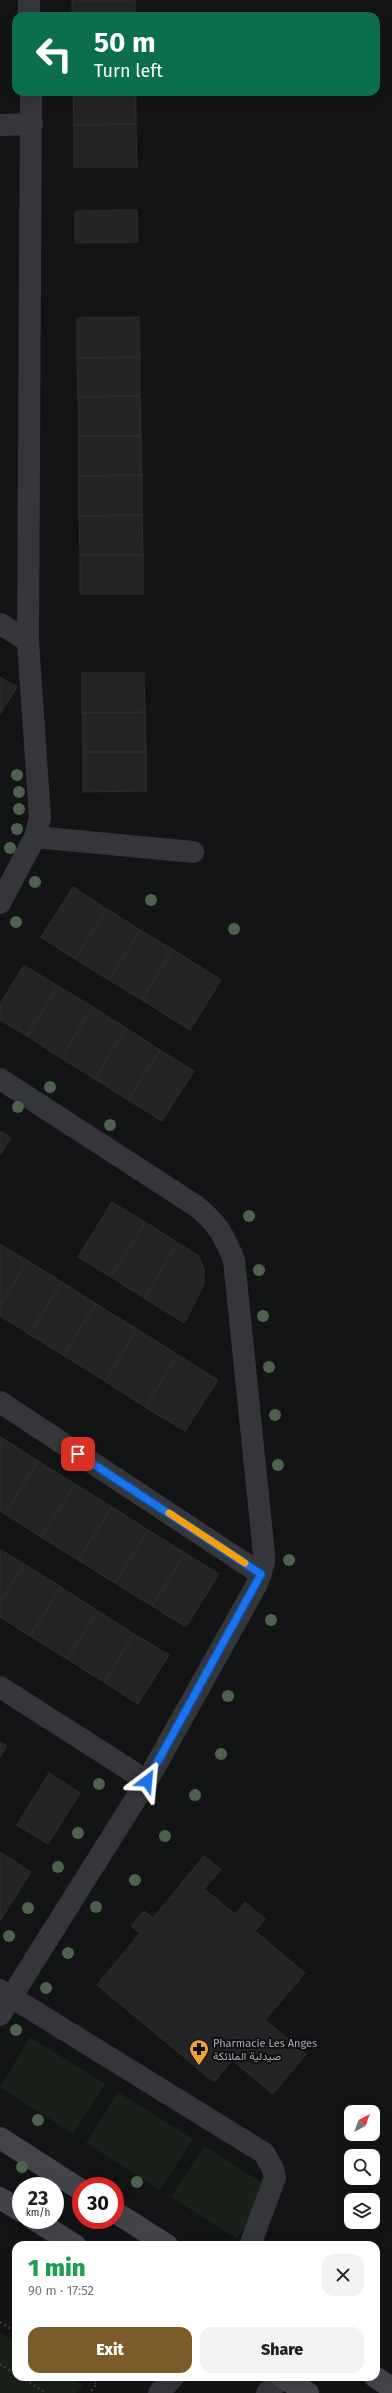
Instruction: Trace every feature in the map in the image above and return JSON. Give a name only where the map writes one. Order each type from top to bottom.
[{"type":"street","points":[[29,0],[29,12]]},
{"type":"street","points":[[0,903],[35,837],[40,818],[28,640],[31,96]]},
{"type":"street","points":[[0,125],[32,124]]},
{"type":"street","points":[[0,624],[28,640]]},
{"type":"street","points":[[35,837],[193,852]]},
{"type":"street","points":[[0,1079],[196,1206],[214,1221],[225,1237],[234,1260],[264,1554],[261,1574],[147,1781],[5,1993],[0,2015]]},
{"type":"street","points":[[0,1402],[261,1574]]},
{"type":"street","points":[[0,1687],[147,1781]]},
{"type":"street","points":[[5,1993],[264,2153],[274,2169],[275,2178],[251,2241]]},
{"type":"street","points":[[0,2138],[72,2184]]},
{"type":"street","points":[[0,2198],[12,2205]]},
{"type":"street","points":[[124,2218],[161,2241]]},
{"type":"street","points":[[49,2229],[69,2241]]},
{"type":"street","points":[[380,2380],[392,2388]]},
{"type":"street","points":[[159,2393],[170,2381]]},
{"type":"street","points":[[267,2393],[278,2381]]},
{"type":"street","points":[[288,2381],[308,2393]]},
{"type":"path","points":[[0,2322],[12,2330]]},
{"type":"path","points":[[0,2364],[12,2372]]},
{"type":"path","points":[[27,2381],[46,2393]]},
{"type":"path","points":[[89,2393],[97,2384],[92,2381]]},
{"type":"shaded area","points":[[30,2037],[105,2084],[73,2134],[0,2087]]},
{"type":"shaded area","points":[[118,2092],[193,2139],[160,2190],[86,2143]]},
{"type":"shaded area","points":[[204,2146],[269,2187],[237,2239],[171,2197]]},
{"type":"shaded area","points":[[0,2332],[12,2340],[12,2381],[76,2381],[83,2386],[76,2393],[0,2393]]},
{"type":"building","points":[[72,0],[135,0],[135,12],[72,12]]},
{"type":"building","points":[[73,96],[136,96],[136,124],[74,125]]},
{"type":"building","points":[[136,124],[137,167],[74,167],[74,125]]},
{"type":"building","points":[[137,210],[138,242],[75,243],[75,211]]},
{"type":"building","points":[[139,317],[140,357],[77,358],[77,318]]},
{"type":"building","points":[[140,357],[140,396],[78,397],[77,358]]},
{"type":"building","points":[[140,396],[141,436],[79,436],[78,397]]},
{"type":"building","points":[[79,436],[141,436],[142,475],[79,476]]},
{"type":"building","points":[[142,475],[142,515],[79,516],[79,476]]},
{"type":"building","points":[[142,515],[143,555],[80,555],[79,516]]},
{"type":"building","points":[[80,555],[143,555],[143,594],[80,594]]},
{"type":"building","points":[[82,673],[144,673],[145,712],[82,713]]},
{"type":"building","points":[[0,677],[17,687],[0,714]]},
{"type":"building","points":[[145,712],[146,752],[83,752],[82,713]]},
{"type":"building","points":[[83,752],[146,752],[146,791],[83,792]]},
{"type":"building","points":[[73,887],[107,909],[75,959],[41,937]]},
{"type":"building","points":[[107,909],[140,930],[109,980],[75,959]]},
{"type":"building","points":[[140,930],[172,949],[142,1000],[109,980]]},
{"type":"building","points":[[172,949],[221,980],[190,1030],[142,1000]]},
{"type":"building","points":[[24,965],[58,986],[27,1036],[0,1020],[0,1004]]},
{"type":"building","points":[[58,986],[93,1007],[61,1058],[27,1036]]},
{"type":"building","points":[[93,1007],[126,1028],[95,1079],[61,1058]]},
{"type":"building","points":[[126,1028],[160,1050],[128,1100],[95,1079]]},
{"type":"building","points":[[160,1050],[194,1071],[162,1121],[128,1100]]},
{"type":"building","points":[[0,1131],[11,1138],[0,1155]]},
{"type":"building","points":[[112,1202],[145,1222],[111,1277],[78,1257]]},
{"type":"building","points":[[145,1222],[178,1243],[144,1298],[111,1277]]},
{"type":"building","points":[[178,1243],[199,1256],[204,1269],[204,1285],[184,1323],[144,1298]]},
{"type":"building","points":[[0,1244],[28,1261],[0,1305]]},
{"type":"building","points":[[28,1261],[62,1282],[29,1334],[0,1316],[0,1305]]},
{"type":"building","points":[[62,1282],[96,1304],[63,1355],[29,1334]]},
{"type":"building","points":[[96,1304],[137,1329],[105,1381],[63,1355]]},
{"type":"building","points":[[137,1329],[178,1355],[145,1407],[105,1381]]},
{"type":"building","points":[[178,1355],[218,1380],[185,1431],[145,1407]]},
{"type":"building","points":[[0,1437],[4,1439],[0,1446]]},
{"type":"building","points":[[4,1439],[38,1461],[5,1514],[0,1511],[0,1446]]},
{"type":"building","points":[[38,1461],[75,1484],[41,1537],[5,1514]]},
{"type":"building","points":[[75,1484],[112,1507],[78,1560],[41,1537]]},
{"type":"building","points":[[112,1507],[148,1530],[115,1583],[78,1560]]},
{"type":"building","points":[[148,1530],[185,1553],[152,1606],[115,1583]]},
{"type":"building","points":[[0,1549],[24,1564],[0,1603]]},
{"type":"building","points":[[185,1553],[219,1574],[186,1627],[152,1606]]},
{"type":"building","points":[[24,1564],[61,1587],[30,1636],[0,1617],[0,1603]]},
{"type":"building","points":[[61,1587],[98,1611],[67,1659],[30,1636]]},
{"type":"building","points":[[98,1611],[134,1634],[104,1682],[67,1659]]},
{"type":"building","points":[[134,1634],[169,1655],[138,1704],[104,1682]]},
{"type":"building","points":[[0,1742],[7,1746],[0,1757]]},
{"type":"building","points":[[49,1773],[80,1793],[48,1844],[17,1825]]},
{"type":"building","points":[[0,1852],[31,1872],[0,1921]]},
{"type":"building","points":[[204,1856],[221,1870],[204,1889],[235,1914],[245,1902],[265,1919],[255,1931],[305,1973],[265,2020],[306,2054],[273,2094],[232,2060],[214,2082],[97,1985],[140,1933],[131,1926],[144,1911],[153,1918]]},
{"type":"slow traffic","points":[[169,1513],[245,1563]]},
{"type":"place","name":"Pharmacie Les Anges صيدلية الملائكة","points":[[199,2066]]},
{"type":"route","points":[[78,1454],[261,1574],[147,1781]]}]
